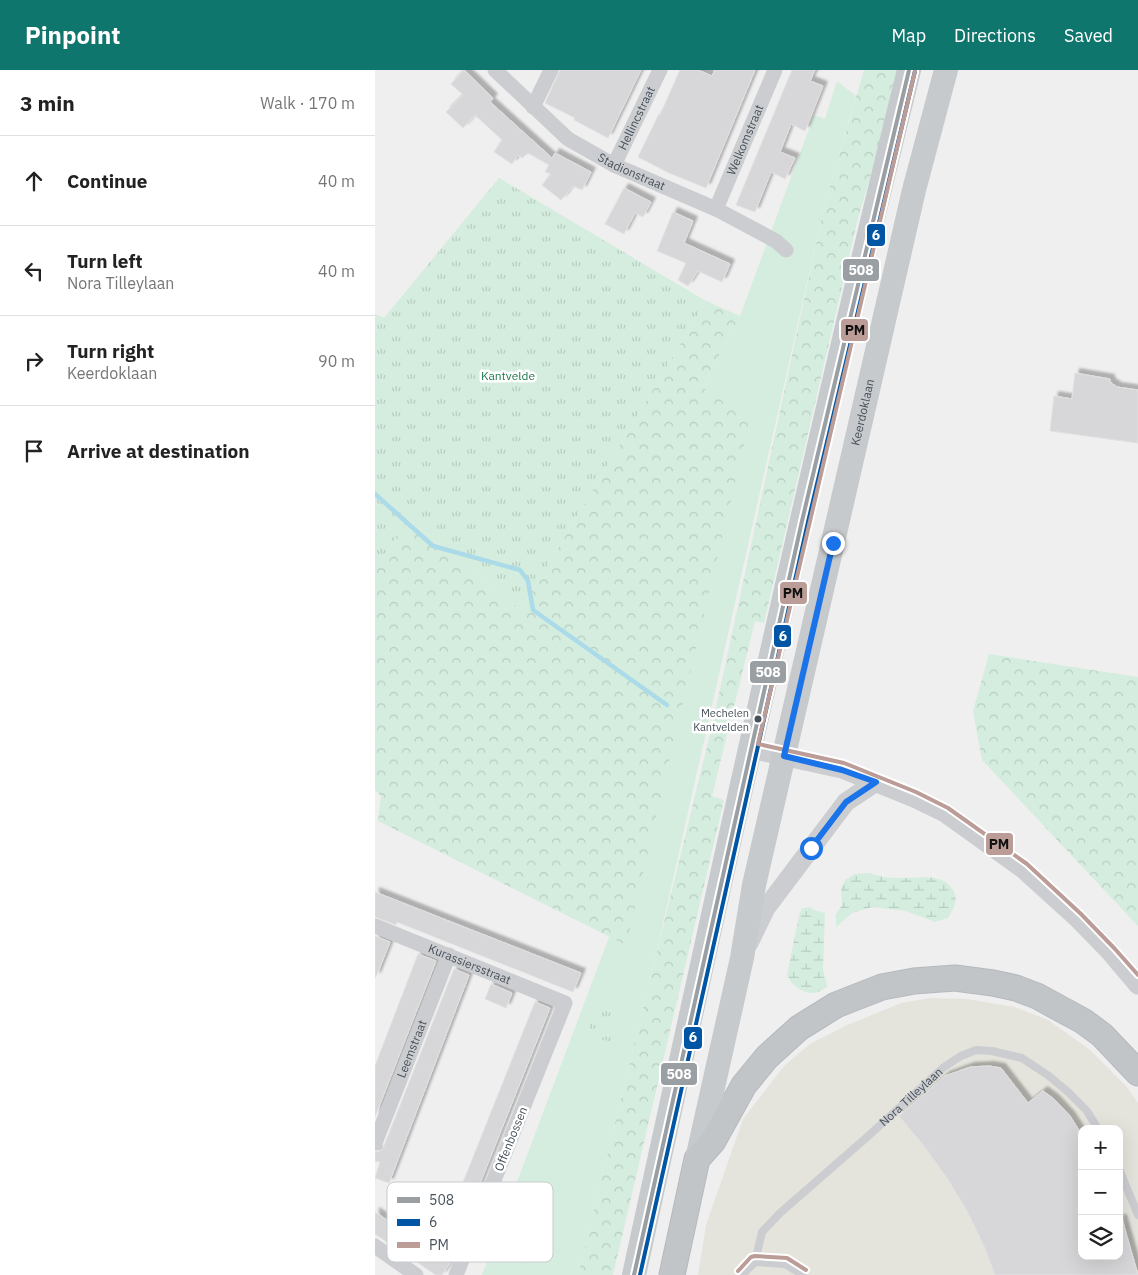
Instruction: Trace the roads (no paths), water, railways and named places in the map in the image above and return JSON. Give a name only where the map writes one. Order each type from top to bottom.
[{"type":"highway","points":[[672,1275],[697,1159],[713,1141],[744,1085],[767,1057],[799,1028],[835,1006],[864,993],[898,984],[930,979],[955,978],[1016,988],[1037,996],[1083,1021],[1102,1035],[1138,1073]]},
{"type":"main road","points":[[634,1275],[750,749],[881,182],[909,70]]},
{"type":"main road","name":"Keerdoklaan","points":[[697,1159],[742,958],[754,885],[914,190],[946,70]]},
{"type":"street","name":"Stadionstraat","points":[[495,70],[567,138],[614,165],[716,209],[776,241],[786,250]]},
{"type":"street","points":[[533,106],[551,70]]},
{"type":"street","name":"Hellincstraat","points":[[614,165],[660,70]]},
{"type":"street","name":"Welkomstraat","points":[[716,209],[775,70]]},
{"type":"street","points":[[750,749],[842,770],[876,782],[945,814],[1023,869],[1094,935],[1138,985]]},
{"type":"street","points":[[742,958],[766,908],[846,802],[876,782]]},
{"type":"street","name":"Kurassiersstraat","points":[[375,926],[565,1003]]},
{"type":"street","name":"Leemstraat","points":[[375,1143],[449,955]]},
{"type":"street","name":"Offenbossen","points":[[493,1182],[565,1003]]},
{"type":"street","points":[[375,1246],[387,1256]]},
{"type":"street","points":[[394,1262],[407,1273]]},
{"type":"street","name":"Offenbossen","points":[[456,1275],[461,1262]]},
{"type":"lane","name":"Nora Tilleylaan","points":[[743,1275],[755,1262],[762,1232],[768,1225],[944,1067],[961,1056],[976,1050],[991,1051],[1022,1058],[1069,1092],[1087,1111],[1096,1125]]},
{"type":"lane","points":[[1123,1179],[1138,1215]]},
{"type":"lane","points":[[755,1262],[785,1264],[803,1275]]},
{"type":"waterway","points":[[375,494],[433,546],[520,570],[528,581],[533,610],[667,705]]},
{"type":"place","name":"Mechelen Kantvelden","points":[[758,719]]},
{"type":"park label","name":"Kantvelde","points":[[508,376]]}]
